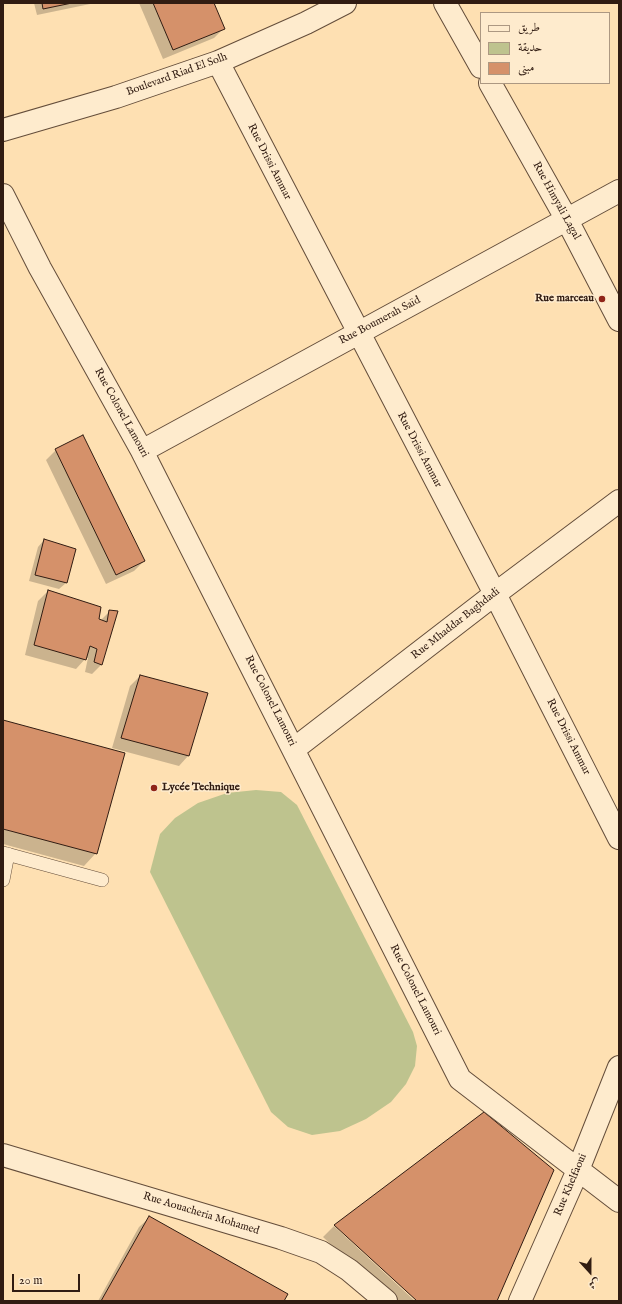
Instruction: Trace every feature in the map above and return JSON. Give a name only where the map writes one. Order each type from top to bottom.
[{"type":"street","points":[[306,23],[315,3]]},
{"type":"street","name":"Boulevard Riad El Solh","points":[[3,130],[116,97],[218,62],[306,23],[345,3]]},
{"type":"street","points":[[445,3],[480,65]]},
{"type":"street","name":"Rue Drissi Ammar","points":[[218,62],[495,594],[619,838]]},
{"type":"street","name":"Rue Himyali Lagal","points":[[491,84],[567,220],[619,320]]},
{"type":"street","name":"Rue Boumerah Saïd","points":[[142,451],[619,191]]},
{"type":"street","name":"Rue Colonel Lamouri","points":[[3,195],[40,268],[142,451],[460,1079],[619,1201]]},
{"type":"street","name":"Rue Mhaddar Baghdadi","points":[[294,749],[495,594],[619,501]]},
{"type":"street","name":"Rue Khelfaoui","points":[[520,1301],[578,1170],[619,1067]]},
{"type":"street","name":"Rue Aouacheria Mohamed","points":[[3,1156],[274,1236],[322,1252],[349,1270],[386,1301]]},
{"type":"lane","points":[[3,880],[6,854],[102,880]]},
{"type":"green space","points":[[256,790],[281,792],[297,805],[413,1032],[417,1046],[415,1066],[406,1084],[391,1102],[366,1119],[340,1131],[312,1135],[288,1127],[271,1112],[150,872],[160,834],[175,818],[198,803],[227,793]]},
{"type":"building","points":[[42,3],[72,3],[43,9]]},
{"type":"building","points":[[153,3],[214,3],[225,29],[173,50]]},
{"type":"building","points":[[83,435],[145,561],[116,575],[55,449]]},
{"type":"building","points":[[44,539],[76,549],[67,583],[35,575]]},
{"type":"building","points":[[48,590],[101,607],[99,619],[107,622],[109,610],[118,611],[102,665],[94,662],[97,649],[90,646],[86,660],[34,645]]},
{"type":"building","points":[[140,675],[208,693],[189,756],[121,738]]},
{"type":"building","points":[[3,720],[125,753],[97,854],[3,829]]},
{"type":"building","points":[[484,1112],[554,1170],[497,1301],[417,1301],[334,1225]]},
{"type":"building","points":[[149,1216],[288,1294],[284,1301],[101,1301]]},
{"type":"place","name":"Rue marceau","points":[[602,299]]},
{"type":"place","name":"Lycée Technique","points":[[154,788]]}]
